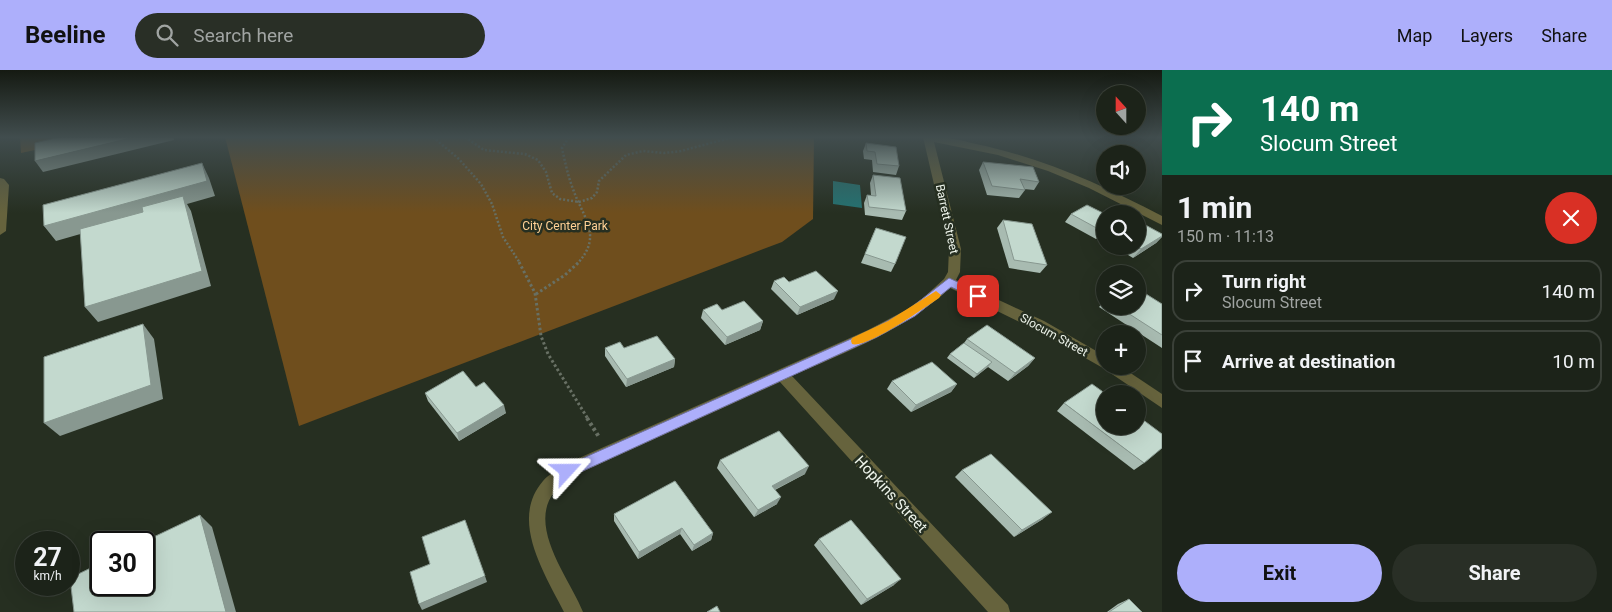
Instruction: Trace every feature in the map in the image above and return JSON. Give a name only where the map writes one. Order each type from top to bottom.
[{"type":"street","name":"Barrett Street","points":[[934,162],[955,249],[954,272],[949,282]]},
{"type":"street","points":[[1032,162],[1104,190],[1162,221]]},
{"type":"street","points":[[0,181],[4,185],[0,231]]},
{"type":"street","points":[[574,612],[541,546],[536,525],[537,507],[543,492],[555,479],[567,471],[892,324],[928,301],[949,282]]},
{"type":"street","name":"Slocum Street","points":[[949,282],[1038,325],[1096,359]]},
{"type":"street","name":"Hopkins Street","points":[[782,375],[1001,612]]},
{"type":"street","points":[[1122,375],[1162,402]]},
{"type":"path","points":[[463,162],[485,189],[493,206],[497,223],[526,272],[536,294],[538,324],[543,342],[599,438]]},
{"type":"path","points":[[540,162],[546,172],[552,193],[560,199],[579,202],[592,198],[597,192],[599,181],[618,162]]},
{"type":"path","points":[[536,294],[580,262],[589,250],[592,238],[571,186],[565,162]]},
{"type":"green space","name":"City Center Park","points":[[231,162],[814,162],[813,219],[782,242],[299,426]]},
{"type":"water","points":[[833,181],[860,185],[862,208],[833,204]]},
{"type":"building","points":[[877,162],[898,162],[899,166],[877,164]]},
{"type":"building","points":[[983,162],[1033,167],[1039,182],[1020,179],[1025,190],[992,186]]},
{"type":"building","points":[[202,163],[207,181],[44,226],[43,205]]},
{"type":"building","points":[[873,175],[900,178],[906,211],[869,207],[867,195],[876,196]]},
{"type":"building","points":[[183,196],[202,271],[85,307],[80,229],[143,212],[142,207]]},
{"type":"building","points":[[1087,205],[1096,210],[1096,228],[1071,214]]},
{"type":"building","points":[[1003,220],[1032,224],[1047,265],[1014,260]]},
{"type":"building","points":[[1146,225],[1162,234],[1162,236],[1146,246]]},
{"type":"building","points":[[876,228],[906,237],[895,264],[865,254]]},
{"type":"building","points":[[816,271],[838,291],[800,307],[774,281],[784,277],[789,282]]},
{"type":"building","points":[[1146,294],[1162,304],[1162,335],[1131,315],[1146,315]]},
{"type":"building","points":[[744,301],[763,321],[727,337],[703,310],[717,304],[722,310]]},
{"type":"building","points":[[143,324],[151,385],[44,423],[44,357]]},
{"type":"building","points":[[987,325],[1035,358],[1015,373],[967,339]]},
{"type":"building","points":[[657,336],[675,359],[627,379],[605,348],[620,342],[624,348]]},
{"type":"building","points":[[964,343],[992,362],[977,374],[950,354]]},
{"type":"building","points":[[932,362],[957,384],[916,405],[892,381]]},
{"type":"building","points":[[463,371],[476,387],[484,382],[504,405],[457,433],[425,393]]},
{"type":"building","points":[[1092,384],[1096,387],[1096,427],[1064,403]]},
{"type":"building","points":[[1146,422],[1162,434],[1162,448],[1144,463],[1107,435],[1146,435]]},
{"type":"building","points":[[779,431],[809,466],[772,486],[781,497],[758,510],[720,460]]},
{"type":"building","points":[[991,454],[1052,512],[1022,530],[962,470]]},
{"type":"building","points":[[675,481],[713,533],[694,545],[682,528],[639,552],[614,514]]},
{"type":"building","points":[[200,515],[226,612],[74,612],[72,596],[80,596],[80,573],[90,568],[90,596],[155,596],[155,536]]},
{"type":"building","points":[[465,520],[485,576],[419,604],[410,572],[430,564],[422,537]]},
{"type":"building","points":[[851,520],[901,579],[867,599],[819,539]]},
{"type":"building","points":[[1129,599],[1142,612],[1109,612]]},
{"type":"building","points":[[717,606],[720,612],[707,612]]},
{"type":"slow traffic","points":[[856,341],[892,324],[936,295]]},
{"type":"route","points":[[567,471],[873,334],[911,313],[940,292],[949,282],[978,296]]}]
